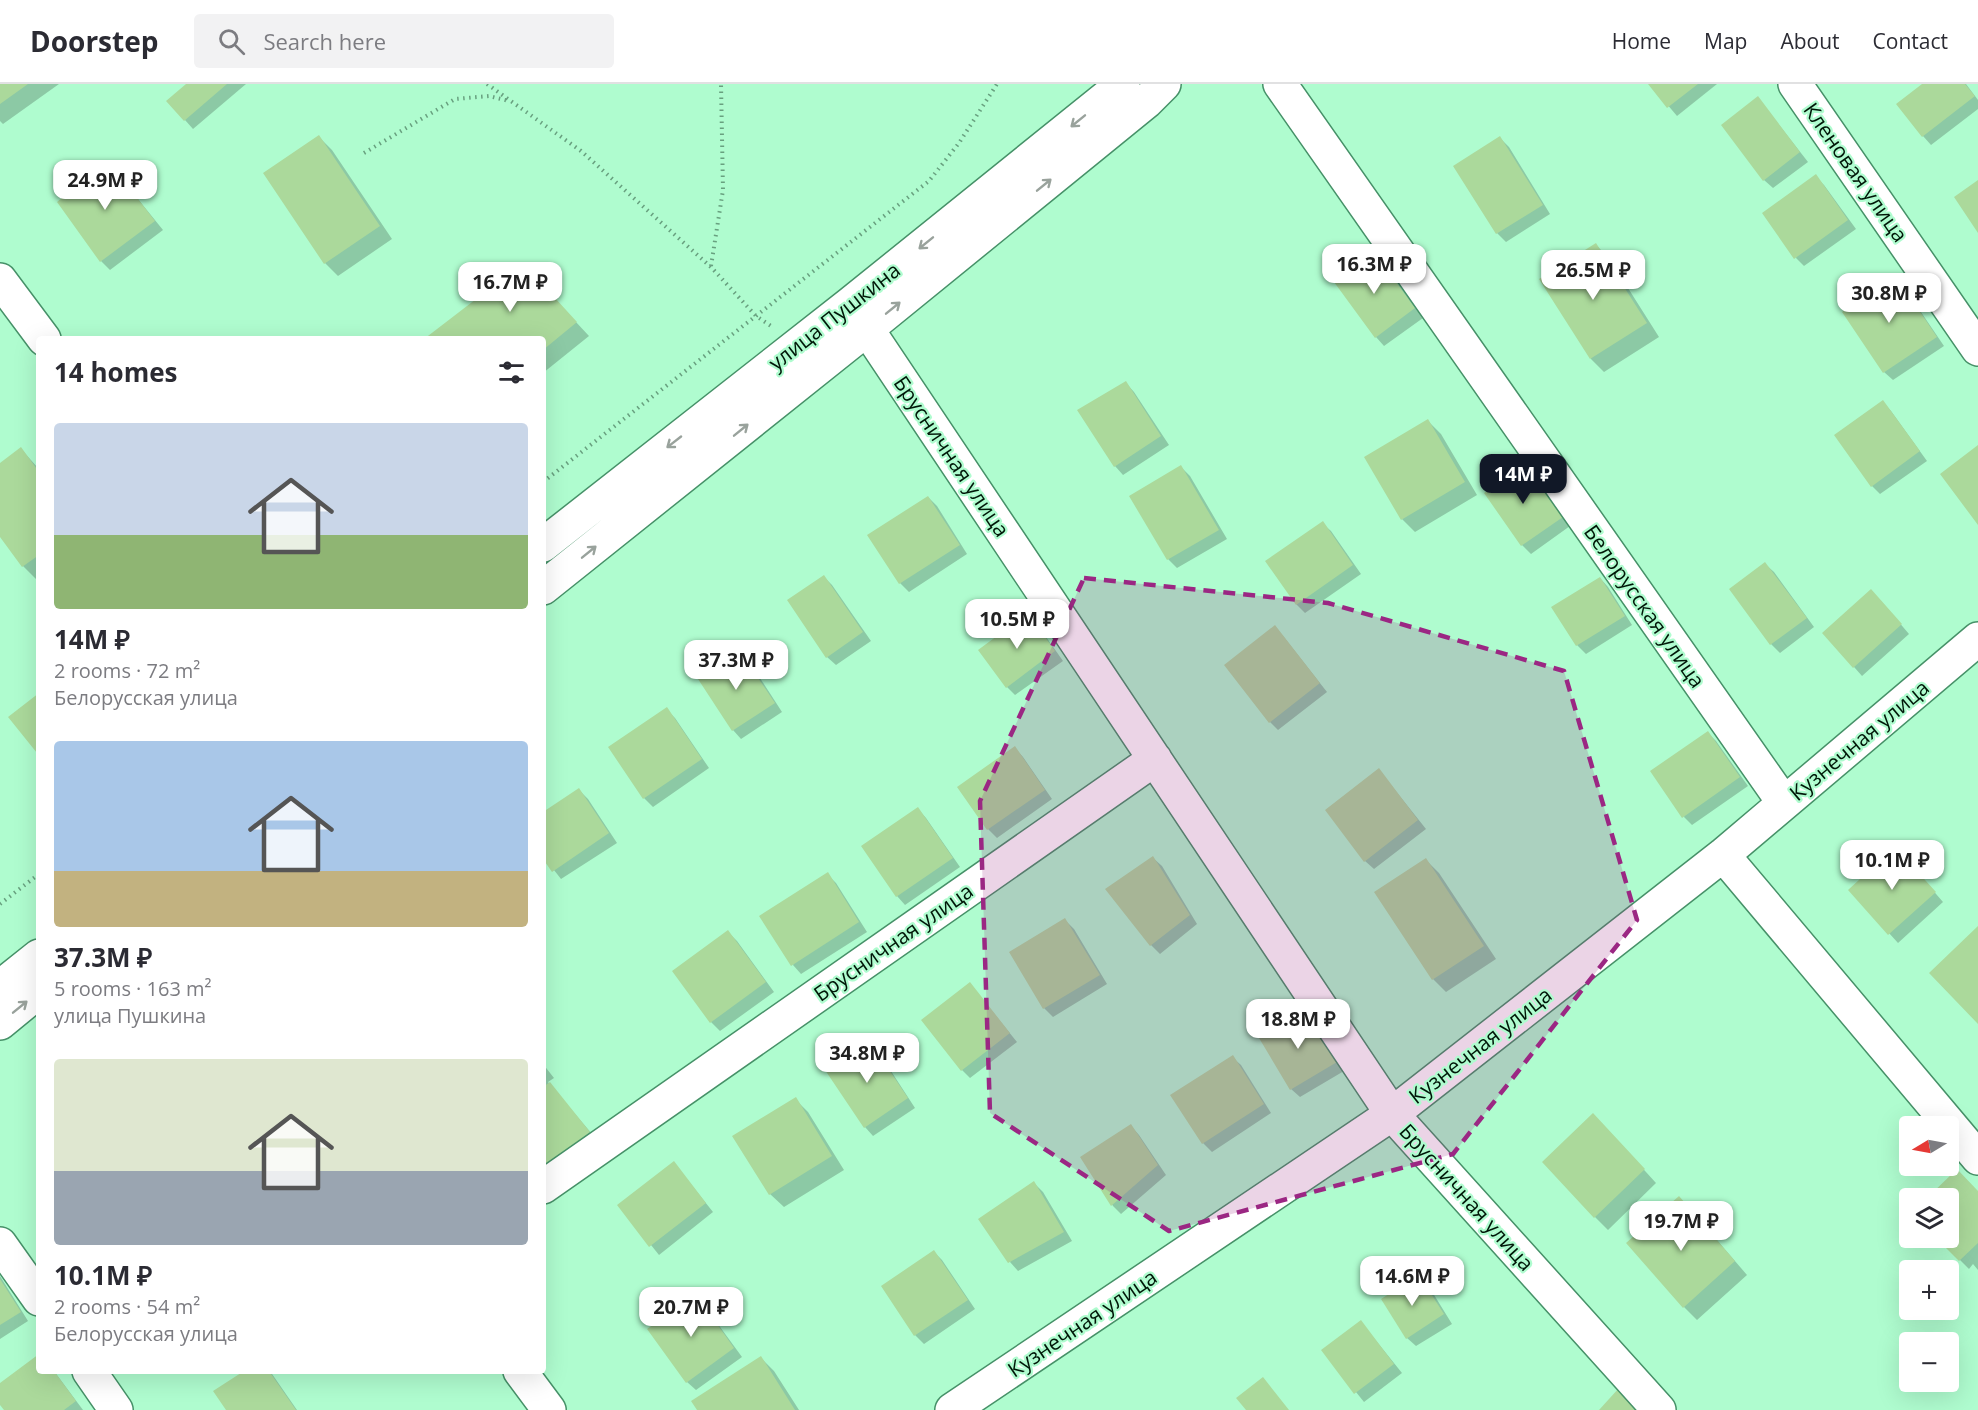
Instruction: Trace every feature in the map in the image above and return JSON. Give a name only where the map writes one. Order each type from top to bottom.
[{"type":"street","name":"улица Пушкина","points":[[546,542],[799,344],[859,316],[1123,84]]},
{"type":"street","points":[[546,585],[859,316],[1146,102],[1164,84]]},
{"type":"street","name":"Белорусская улица","points":[[1280,84],[1784,804]]},
{"type":"street","name":"Кленовая улица","points":[[1795,84],[1978,349]]},
{"type":"street","points":[[0,280],[42,336]]},
{"type":"street","name":"Брусничная улица","points":[[859,316],[1392,1114],[1659,1410]]},
{"type":"street","name":"Кузнечная улица","points":[[952,1410],[1392,1114],[1723,855],[1978,639]]},
{"type":"street","name":"Брусничная улица","points":[[546,1185],[1155,759]]},
{"type":"street","points":[[1723,855],[1978,1158]]},
{"type":"street","points":[[0,987],[36,958]]},
{"type":"street","points":[[0,1023],[36,993]]},
{"type":"street","points":[[0,1244],[36,1295]]},
{"type":"street","points":[[91,1374],[116,1410]]},
{"type":"street","points":[[522,1374],[549,1410]]},
{"type":"path","points":[[487,84],[581,151],[711,267],[756,316],[799,344]]},
{"type":"path","points":[[711,267],[723,190],[721,84]]},
{"type":"path","points":[[546,480],[929,181],[959,142],[997,84]]},
{"type":"path","points":[[364,153],[456,99],[489,96],[512,102]]},
{"type":"path","points":[[0,904],[36,876]]},
{"type":"highlighted area","points":[[1084,578],[1328,603],[1564,671],[1637,920],[1453,1154],[1169,1231],[990,1113],[980,801]]},
{"type":"building","points":[[0,84],[28,84],[0,104]]},
{"type":"building","points":[[186,84],[227,84],[184,121],[166,101]]},
{"type":"building","points":[[1648,84],[1698,84],[1667,108]]},
{"type":"building","points":[[1922,84],[1965,84],[1975,96],[1922,137],[1896,104]]},
{"type":"building","points":[[1758,96],[1800,152],[1763,181],[1721,125]]},
{"type":"building","points":[[319,135],[380,226],[324,264],[263,173]]},
{"type":"building","points":[[1500,136],[1543,205],[1496,234],[1453,166]]},
{"type":"building","points":[[108,160],[155,221],[100,262],[57,202]]},
{"type":"building","points":[[1816,174],[1848,220],[1794,259],[1762,213]]},
{"type":"building","points":[[1978,180],[1978,233],[1954,197]]},
{"type":"building","points":[[1596,243],[1647,323],[1590,359],[1539,279]]},
{"type":"building","points":[[1374,252],[1415,308],[1375,338],[1334,282]]},
{"type":"building","points":[[523,263],[577,322],[546,348],[546,336],[428,336]]},
{"type":"building","points":[[1896,276],[1937,337],[1883,373],[1842,312]]},
{"type":"building","points":[[1126,381],[1161,436],[1114,467],[1077,410]]},
{"type":"building","points":[[1883,400],[1920,451],[1871,487],[1834,435]]},
{"type":"building","points":[[1428,419],[1465,482],[1401,520],[1364,457]]},
{"type":"building","points":[[1978,445],[1978,525],[1940,474]]},
{"type":"building","points":[[21,447],[36,468],[36,557],[22,567],[0,537],[0,463]]},
{"type":"building","points":[[1525,464],[1563,517],[1521,546],[1484,493]]},
{"type":"building","points":[[1181,465],[1219,530],[1167,560],[1129,496]]},
{"type":"building","points":[[928,496],[960,545],[899,584],[867,535]]},
{"type":"building","points":[[1323,521],[1353,565],[1296,605],[1265,561]]},
{"type":"building","points":[[1765,562],[1807,618],[1770,645],[1729,589]]},
{"type":"building","points":[[824,575],[863,632],[826,658],[787,600]]},
{"type":"building","points":[[1600,577],[1625,616],[1576,646],[1551,607]]},
{"type":"building","points":[[1871,589],[1902,624],[1853,668],[1822,633]]},
{"type":"building","points":[[1028,613],[1055,651],[1006,688],[978,650]]},
{"type":"building","points":[[1275,625],[1320,683],[1269,723],[1224,665]]},
{"type":"building","points":[[740,651],[775,703],[732,731],[698,679]]},
{"type":"building","points":[[36,695],[36,752],[8,717]]},
{"type":"building","points":[[667,707],[702,759],[643,799],[608,747]]},
{"type":"building","points":[[1708,731],[1740,777],[1682,818],[1650,771]]},
{"type":"building","points":[[1015,746],[1045,790],[987,830],[957,787]]},
{"type":"building","points":[[1379,768],[1418,820],[1364,862],[1325,810]]},
{"type":"building","points":[[579,788],[609,833],[552,872],[546,863],[546,810]]},
{"type":"building","points":[[918,807],[953,858],[896,897],[861,846]]},
{"type":"building","points":[[1895,847],[1936,892],[1888,935],[1848,890]]},
{"type":"building","points":[[1153,856],[1190,915],[1150,946],[1105,889]]},
{"type":"building","points":[[1426,858],[1484,946],[1432,980],[1374,892]]},
{"type":"building","points":[[828,872],[859,922],[791,966],[759,916]]},
{"type":"building","points":[[1065,918],[1100,975],[1043,1009],[1009,952]]},
{"type":"building","points":[[1978,926],[1978,1024],[1929,973]]},
{"type":"building","points":[[728,930],[766,982],[710,1023],[672,971]]},
{"type":"building","points":[[970,982],[1010,1033],[961,1071],[921,1020]]},
{"type":"building","points":[[1306,1010],[1337,1062],[1290,1090],[1259,1038]]},
{"type":"building","points":[[869,1040],[908,1098],[864,1128],[825,1070]]},
{"type":"building","points":[[1233,1055],[1264,1104],[1202,1144],[1170,1095]]},
{"type":"building","points":[[550,1082],[590,1132],[546,1167],[546,1085]]},
{"type":"building","points":[[796,1097],[832,1156],[769,1195],[732,1136]]},
{"type":"building","points":[[1593,1113],[1645,1169],[1594,1218],[1542,1162]]},
{"type":"building","points":[[1131,1124],[1158,1165],[1111,1206],[1080,1157]]},
{"type":"building","points":[[674,1161],[706,1203],[649,1247],[617,1205]]},
{"type":"building","points":[[1959,1171],[1978,1191],[1978,1243],[1959,1261],[1946,1248],[1959,1248],[1959,1188],[1937,1188],[1950,1176],[1959,1176]]},
{"type":"building","points":[[1034,1181],[1064,1232],[1008,1263],[978,1219]]},
{"type":"building","points":[[1679,1196],[1735,1261],[1683,1308],[1626,1243]]},
{"type":"building","points":[[934,1250],[968,1300],[914,1336],[881,1286]]},
{"type":"building","points":[[1419,1275],[1444,1314],[1406,1339],[1381,1299]]},
{"type":"building","points":[[0,1279],[21,1312],[0,1325]]},
{"type":"building","points":[[696,1294],[734,1348],[686,1383],[647,1329]]},
{"type":"building","points":[[1361,1320],[1394,1364],[1354,1394],[1321,1350]]},
{"type":"building","points":[[36,1356],[36,1374],[56,1374],[76,1401],[64,1410],[4,1410],[0,1405],[0,1383]]},
{"type":"building","points":[[761,1356],[795,1410],[697,1410],[691,1401]]},
{"type":"building","points":[[239,1374],[271,1374],[296,1410],[226,1410],[213,1391]]},
{"type":"building","points":[[1263,1377],[1289,1410],[1246,1410],[1236,1398]]},
{"type":"building","points":[[1619,1388],[1642,1410],[1599,1410]]}]
